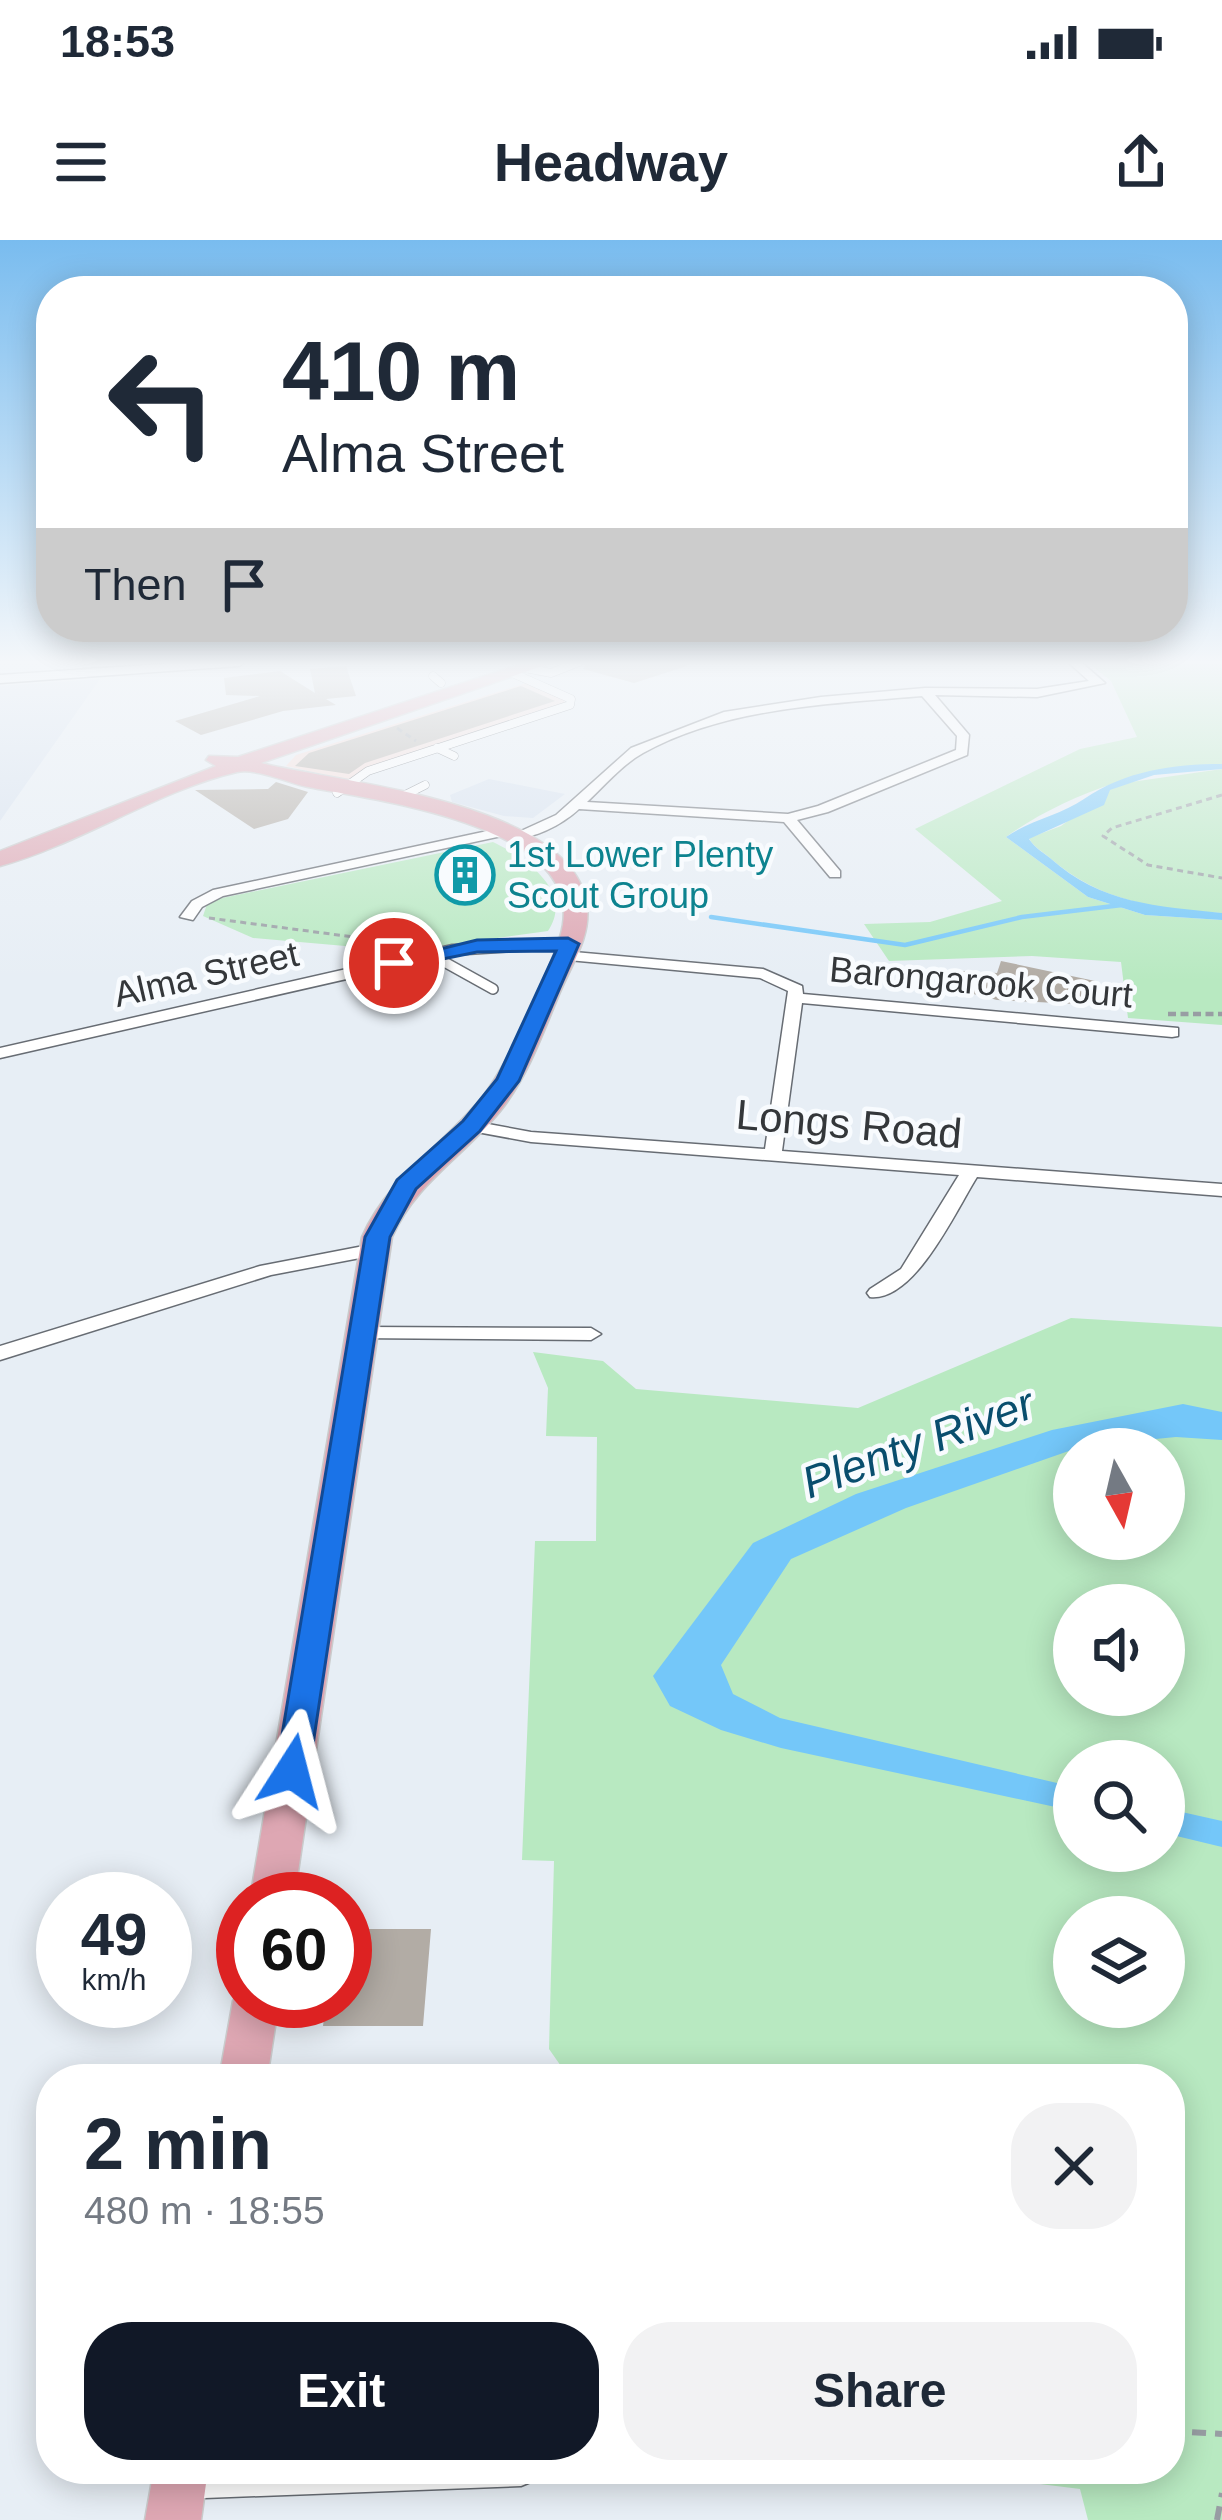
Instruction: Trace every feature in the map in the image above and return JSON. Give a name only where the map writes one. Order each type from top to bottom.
[{"type":"main road","points":[[0,848],[218,768]]},
{"type":"main road","points":[[0,859],[219,768]]},
{"type":"main road","points":[[249,768],[341,790],[411,793],[512,834],[549,859],[570,886],[576,912],[566,950],[515,1067],[472,1126],[406,1185],[376,1244],[276,1872]]},
{"type":"main road","points":[[252,768],[341,790]]},
{"type":"main road","points":[[279,768],[280,774]]},
{"type":"main road","points":[[246,2064],[252,2028]]},
{"type":"street","points":[[188,917],[197,904],[218,893],[512,834],[561,818],[614,768]]},
{"type":"street","points":[[574,805],[788,818],[927,768]]},
{"type":"street","points":[[788,818],[835,874]]},
{"type":"street","name":"Alma Street","points":[[0,1053],[430,954],[500,944],[763,974],[791,985],[797,998]]},
{"type":"street","points":[[773,1154],[797,998]]},
{"type":"street","name":"Barongarook Court","points":[[797,998],[1161,1025]]},
{"type":"street","name":"Longs Road","points":[[472,1126],[531,1137],[1222,1190]]},
{"type":"street","points":[[877,1293],[908,1273],[972,1170]]},
{"type":"street","points":[[0,1353],[267,1270],[376,1244]]},
{"type":"street","points":[[362,1334],[591,1334]]},
{"type":"street","points":[[178,2490],[276,2484]]},
{"type":"lane","points":[[341,790],[376,768]]},
{"type":"lane","points":[[430,954],[493,989]]},
{"type":"path","points":[[1222,795],[1112,828],[1103,836],[1119,851],[1148,865],[1222,878]]},
{"type":"path","points":[[188,917],[399,943]]},
{"type":"path","points":[[1161,1025],[1222,1014]]},
{"type":"path","points":[[1185,2433],[1222,2434]]},
{"type":"path","points":[[1216,2520],[1222,2493]]},
{"type":"shaded area","points":[[0,768],[37,768],[0,821]]},
{"type":"shaded area","points":[[297,768],[365,768],[349,780]]},
{"type":"shaded area","points":[[489,779],[565,794],[533,818],[504,816],[452,802],[450,795]]},
{"type":"green space","points":[[1040,768],[1177,768],[1081,796],[1006,837],[1088,897],[1145,915],[1222,920],[1222,1025],[1128,1018],[1121,962],[1032,956],[889,961],[864,924],[930,922],[1002,901],[915,829]]},
{"type":"green space","points":[[1222,769],[1222,913],[1175,909],[1109,894],[1069,873],[1029,838],[1061,826],[1109,790],[1131,782]]},
{"type":"green space","points":[[493,842],[531,866],[551,889],[555,916],[548,931],[402,951],[253,938],[203,916],[207,904],[222,898]]},
{"type":"green space","points":[[1071,1318],[1222,1327],[1222,2520],[1088,2520],[1080,2489],[1040,2484],[1185,2484],[1185,2064],[560,2064],[549,2049],[554,1861],[522,1860],[535,1541],[596,1541],[597,1437],[546,1436],[548,1388],[533,1352],[603,1361],[636,1389],[858,1408]]},
{"type":"water","points":[[1165,768],[1222,768],[1154,775],[1110,790],[1104,805],[1029,839],[1069,873],[1110,894],[1152,905],[1222,913],[1222,920],[1145,915],[1088,897],[1006,837],[1132,776]]},
{"type":"water","points":[[1183,1404],[1222,1412],[1222,1440],[1185,1438],[1185,1428],[1062,1428]]},
{"type":"water","points":[[1052,1430],[1053,1457],[906,1508],[791,1559],[721,1665],[733,1694],[780,1718],[1053,1782],[1053,1806],[781,1748],[721,1730],[670,1706],[653,1676],[753,1543],[856,1494]]},
{"type":"water","points":[[1185,1813],[1222,1821],[1222,1847],[1185,1838]]},
{"type":"building","points":[[311,768],[357,768],[349,774]]},
{"type":"building","points":[[276,782],[308,792],[288,819],[254,829],[195,790],[268,789]]},
{"type":"building","points":[[1001,961],[1095,981],[1098,1005],[997,1000],[962,991],[963,971],[997,973]]},
{"type":"building","points":[[372,1929],[431,1929],[423,2026],[372,2026]]},
{"type":"waterway","points":[[711,917],[905,945],[1022,917],[1122,905]]},
{"type":"place","name":"1st Lower Plenty Scout Group","points":[[465,875]]},
{"type":"route","points":[[292,1771],[377,1237],[406,1185],[472,1126],[508,1081],[568,944],[477,946],[394,963]]},
{"type":"water label","name":"Plenty River","points":[[918,1443]]}]
